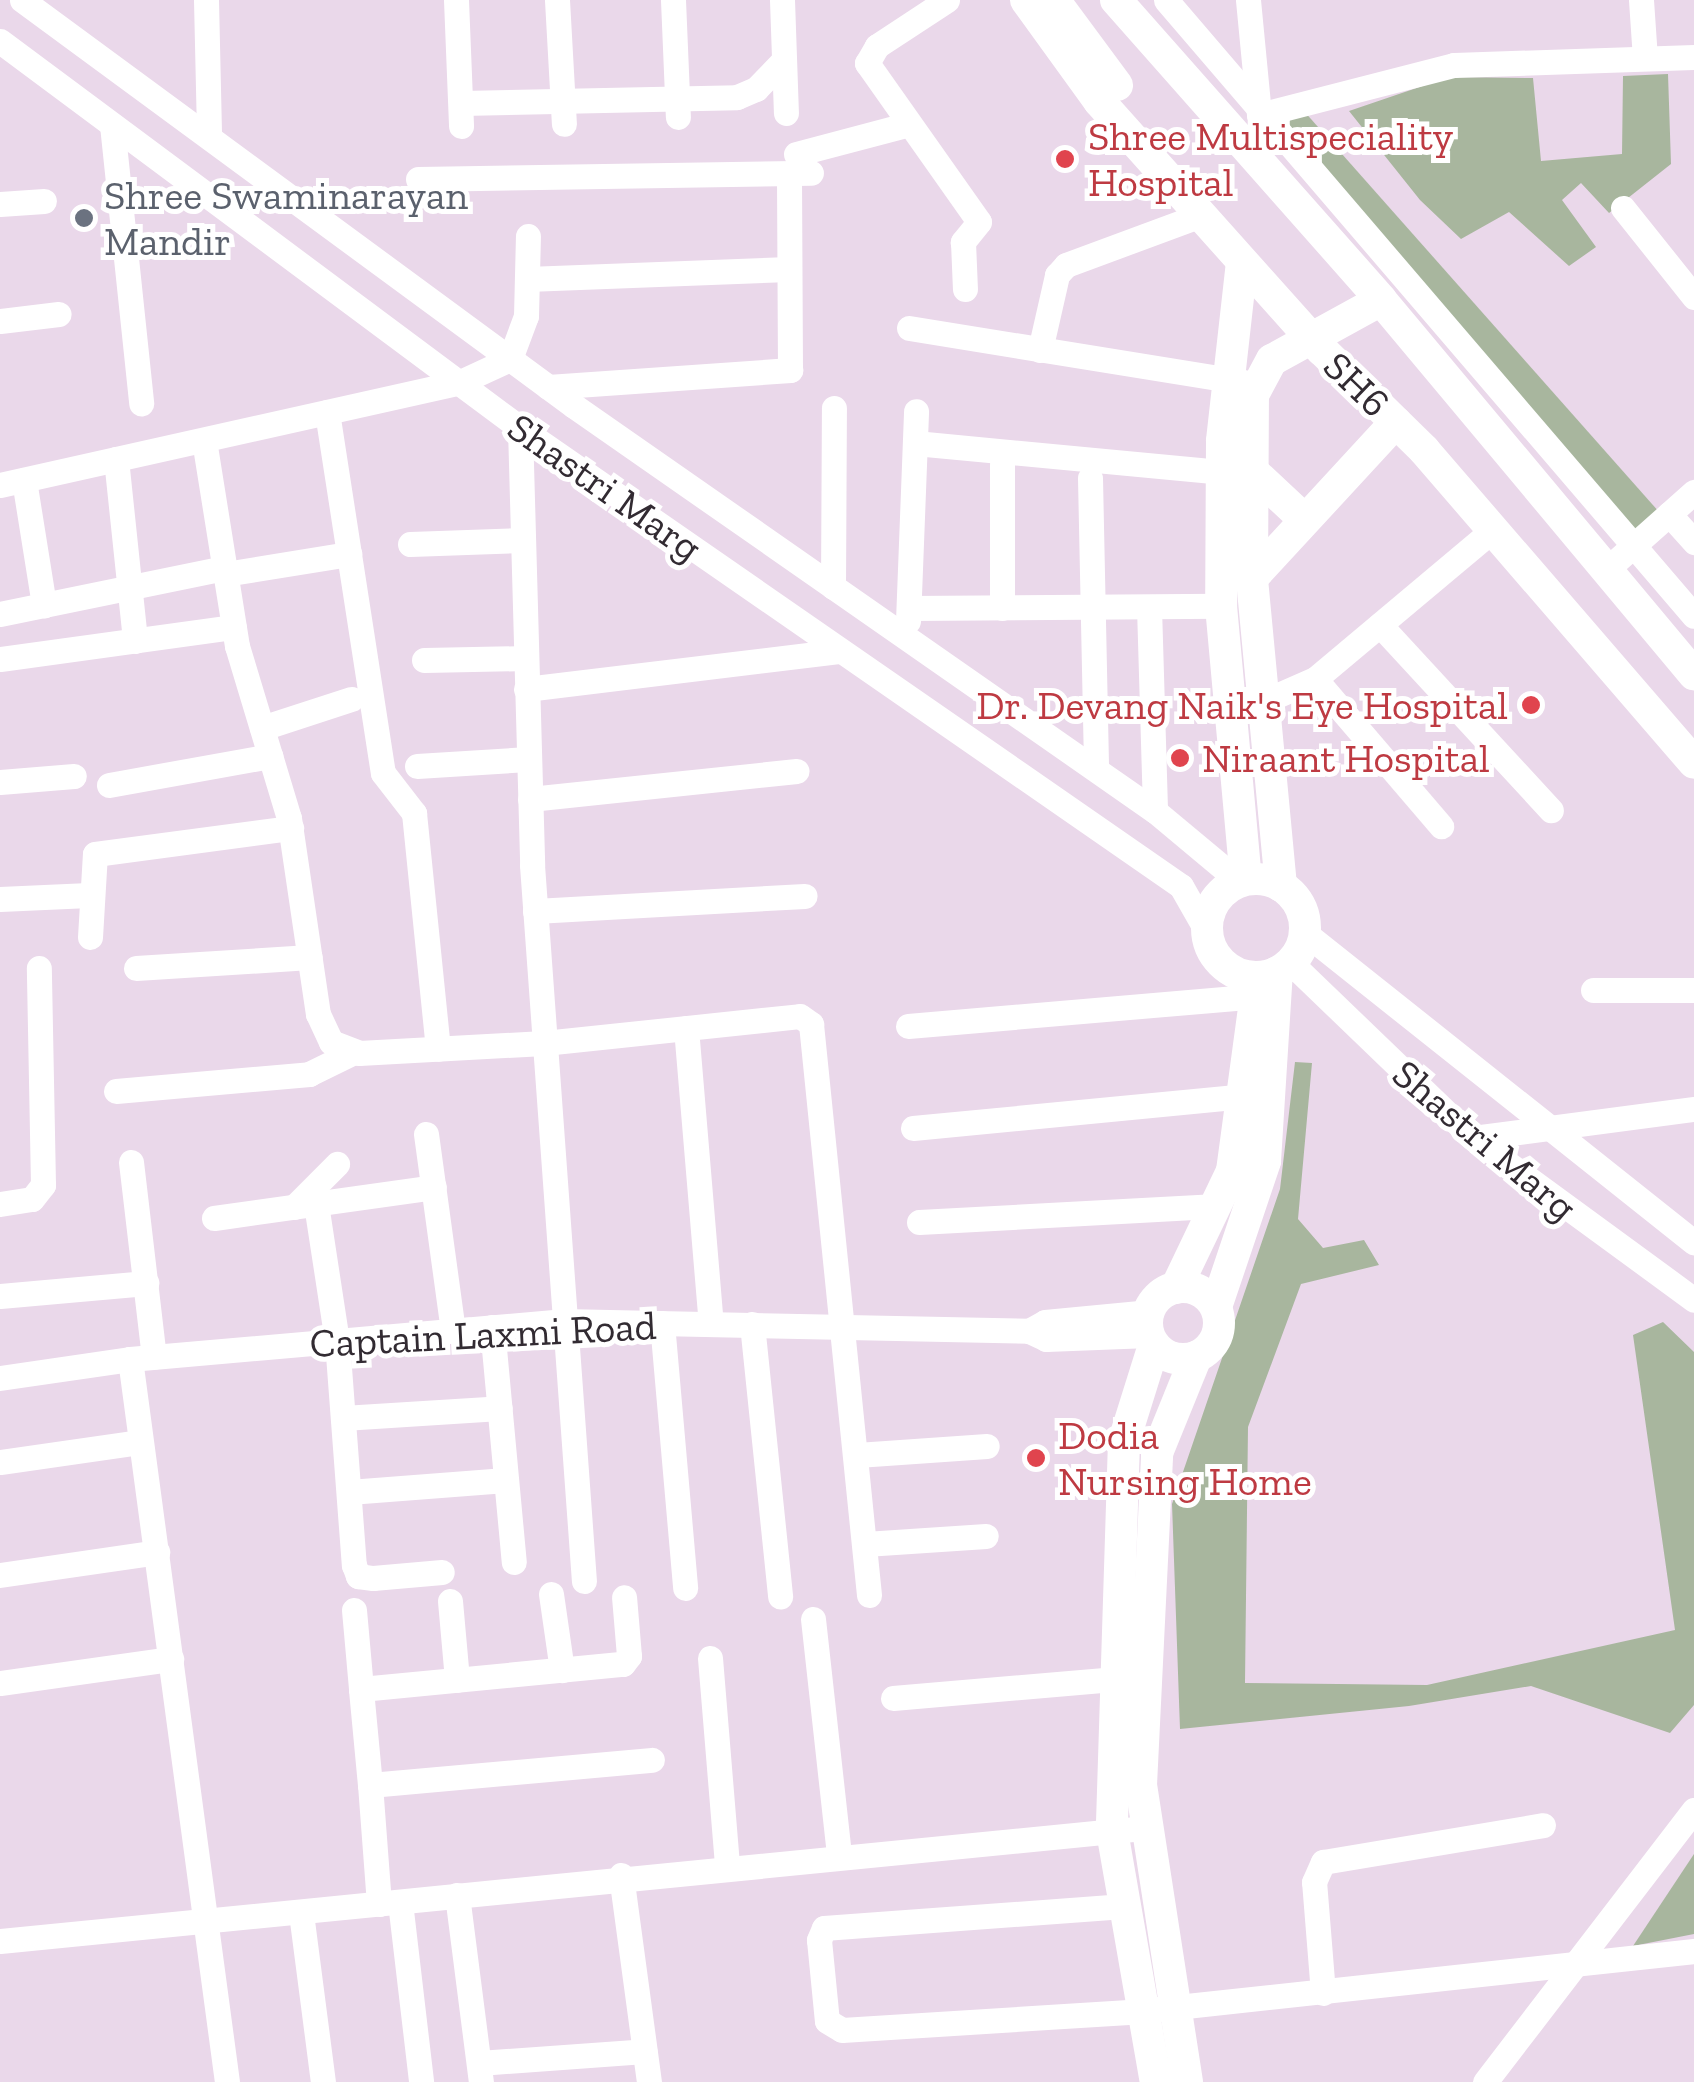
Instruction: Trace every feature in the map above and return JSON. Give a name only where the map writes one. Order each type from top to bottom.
[{"type":"main road","name":"SH6","points":[[1026,0],[1128,74],[1201,215],[1309,336],[1396,422],[1494,530],[1694,763]]},
{"type":"main road","points":[[1054,0],[1128,74],[1248,124],[1395,294],[1606,570],[1694,676]]},
{"type":"main road","points":[[1090,0],[1128,74]]},
{"type":"main road","points":[[1116,0],[1128,74]]},
{"type":"main road","points":[[1242,262],[1242,381],[1222,606],[1243,880]]},
{"type":"main road","points":[[1242,381],[1309,336],[1395,294]]},
{"type":"main road","points":[[1252,578],[1396,422]]},
{"type":"main road","points":[[1234,469],[1306,520]]},
{"type":"main road","points":[[1234,469],[1252,578],[1260,703],[1281,886]]},
{"type":"main road","points":[[1156,2082],[1140,2010],[1112,1831],[1124,1441],[1150,1331],[1176,1288],[1232,1171],[1271,977],[1306,933],[1298,900],[1281,886],[1243,880],[1215,900],[1206,930],[1229,969],[1271,977]]},
{"type":"main road","points":[[1187,2082],[1141,1784],[1157,1453],[1196,1357],[1218,1331],[1216,1306],[1265,1161],[1271,977]]},
{"type":"main road","points":[[1176,1288],[1199,1291],[1216,1306]]},
{"type":"main road","points":[[1150,1331],[1172,1357],[1196,1357]]},
{"type":"street","name":"Shastri Marg","points":[[22,0],[548,387],[1155,810],[1243,880]]},
{"type":"street","points":[[206,0],[209,136]]},
{"type":"street","points":[[456,0],[461,114],[678,107],[737,97],[756,89],[784,60]]},
{"type":"street","points":[[557,0],[564,112]]},
{"type":"street","points":[[672,0],[678,107]]},
{"type":"street","points":[[782,0],[786,113]]},
{"type":"street","points":[[947,0],[869,53],[868,73],[980,222],[963,242],[965,289]]},
{"type":"street","points":[[1166,0],[1248,124]]},
{"type":"street","points":[[1248,0],[1248,124]]},
{"type":"street","points":[[1642,0],[1645,58]]},
{"type":"street","name":"Shastri Marg","points":[[0,41],[520,428],[1180,886],[1206,930]]},
{"type":"street","points":[[1248,124],[1454,65],[1694,57]]},
{"type":"street","points":[[418,179],[798,167],[906,124]]},
{"type":"street","points":[[112,126],[140,402]]},
{"type":"street","points":[[548,387],[779,375],[795,356],[789,270],[798,167]]},
{"type":"street","points":[[0,204],[44,201]]},
{"type":"street","points":[[1624,208],[1694,296]]},
{"type":"street","points":[[1040,350],[1057,274],[1066,265],[1201,215]]},
{"type":"street","points":[[44,605],[12,482],[458,382],[510,359],[526,316],[528,236]]},
{"type":"street","points":[[528,279],[789,270]]},
{"type":"street","points":[[1395,294],[1634,546],[1694,616]]},
{"type":"street","points":[[0,321],[59,314]]},
{"type":"street","points":[[908,328],[1242,381]]},
{"type":"street","points":[[833,586],[834,408]]},
{"type":"street","points":[[907,638],[926,436],[916,411]]},
{"type":"street","points":[[328,412],[383,773],[414,813],[438,1049]]},
{"type":"street","points":[[520,428],[524,658],[535,911],[562,1321],[584,1580]]},
{"type":"street","points":[[926,436],[1234,469]]},
{"type":"street","points":[[204,440],[234,626],[291,828],[323,1030],[354,1052]]},
{"type":"street","points":[[116,459],[135,642]]},
{"type":"street","points":[[1002,464],[1002,608]]},
{"type":"street","points":[[1090,478],[1096,770]]},
{"type":"street","points":[[1606,570],[1694,492]]},
{"type":"street","points":[[1669,514],[1694,542]]},
{"type":"street","points":[[1260,703],[1315,678],[1494,530]]},
{"type":"street","points":[[410,544],[522,540]]},
{"type":"street","points":[[0,614],[225,571],[349,554]]},
{"type":"street","points":[[908,608],[1222,606]]},
{"type":"street","points":[[1150,607],[1155,810]]},
{"type":"street","points":[[1380,624],[1551,810]]},
{"type":"street","points":[[0,659],[234,626]]},
{"type":"street","points":[[526,689],[841,651]]},
{"type":"street","points":[[424,660],[524,658]]},
{"type":"street","points":[[1315,678],[1441,826]]},
{"type":"street","points":[[262,728],[350,698]]},
{"type":"street","points":[[109,786],[270,756]]},
{"type":"street","points":[[417,766],[528,759]]},
{"type":"street","points":[[530,799],[797,771]]},
{"type":"street","points":[[0,782],[74,776]]},
{"type":"street","points":[[90,937],[91,862],[104,850],[291,828]]},
{"type":"street","points":[[0,900],[89,895]]},
{"type":"street","points":[[535,911],[805,896]]},
{"type":"street","name":"Shastri Marg","points":[[1306,933],[1547,1128],[1691,1235]]},
{"type":"street","points":[[136,968],[310,956]]},
{"type":"street","points":[[0,1204],[32,1199],[43,1185],[39,968]]},
{"type":"street","name":"Shastri Marg","points":[[1271,977],[1473,1138],[1694,1300]]},
{"type":"street","points":[[908,1026],[1271,977]]},
{"type":"street","points":[[1593,990],[1694,990]]},
{"type":"street","points":[[116,1091],[309,1074],[354,1052],[544,1043],[800,1016],[811,1024],[869,1595]]},
{"type":"street","points":[[686,1028],[712,1324]]},
{"type":"street","points":[[913,1128],[1246,1096]]},
{"type":"street","points":[[1473,1138],[1694,1108]]},
{"type":"street","points":[[426,1134],[453,1330]]},
{"type":"street","points":[[131,1162],[146,1283],[141,1442],[227,2082]]},
{"type":"street","points":[[305,1205],[337,1164]]},
{"type":"street","points":[[214,1218],[434,1187]]},
{"type":"street","points":[[305,1205],[337,1341],[358,1576],[442,1572]]},
{"type":"street","points":[[919,1222],[1217,1206]]},
{"type":"street","points":[[0,1296],[146,1283]]},
{"type":"street","name":"Captain Laxmi Road","points":[[0,1378],[142,1358],[562,1321],[1029,1331],[1046,1340],[1150,1331]]},
{"type":"street","points":[[662,1322],[685,1588]]},
{"type":"street","points":[[752,1324],[780,1598]]},
{"type":"street","points":[[492,1327],[514,1562]]},
{"type":"street","points":[[343,1418],[500,1408]]},
{"type":"street","points":[[0,1462],[141,1442]]},
{"type":"street","points":[[857,1454],[987,1446]]},
{"type":"street","points":[[349,1492],[506,1480]]},
{"type":"street","points":[[864,1544],[986,1536]]},
{"type":"street","points":[[0,1575],[157,1552]]},
{"type":"street","points":[[551,1594],[562,1670]]},
{"type":"street","points":[[361,1689],[627,1661],[624,1598]]},
{"type":"street","points":[[450,1601],[458,1680]]},
{"type":"street","points":[[354,1610],[370,1784],[421,2082]]},
{"type":"street","points":[[814,1619],[839,1856]]},
{"type":"street","points":[[710,1658],[727,1866]]},
{"type":"street","points":[[0,1684],[172,1659]]},
{"type":"street","points":[[893,1698],[1116,1679]]},
{"type":"street","points":[[370,1784],[652,1760]]},
{"type":"street","points":[[1484,2082],[1694,1810]]},
{"type":"street","points":[[1324,1993],[1314,1882],[1323,1862],[1543,1824]]},
{"type":"street","points":[[0,1942],[208,1925],[622,1876],[1145,1828]]},
{"type":"street","points":[[622,1876],[649,2082]]},
{"type":"street","points":[[457,1895],[480,2073],[644,2051]]},
{"type":"street","points":[[1124,1906],[832,1924],[819,1940],[828,2021],[842,2030],[1140,2010],[1572,1970],[1694,1951]]},
{"type":"street","points":[[301,1914],[323,2082]]},
{"type":"green space","points":[[1668,74],[1671,164],[1609,213],[1581,183],[1562,200],[1596,247],[1569,266],[1509,212],[1461,239],[1420,200],[1349,111],[1449,77],[1533,78],[1541,161],[1622,154],[1623,76]]},
{"type":"green space","points":[[1303,110],[1660,513],[1633,536],[1281,127]]},
{"type":"green space","points":[[1295,1062],[1312,1063],[1298,1219],[1323,1248],[1364,1240],[1379,1265],[1301,1284],[1248,1427],[1245,1683],[1427,1685],[1675,1630],[1633,1335],[1663,1322],[1694,1352],[1694,1705],[1670,1733],[1531,1686],[1409,1706],[1180,1729],[1172,1504],[1280,1189]]},
{"type":"green space","points":[[1694,1854],[1694,1934],[1633,1946]]},
{"type":"place","name":"Shree Multispeciality Hospital","points":[[1065,159]]},
{"type":"place","name":"Shree Swaminarayan Mandir","points":[[84,218]]},
{"type":"place","name":"Dr. Devang Naik's Eye Hospital","points":[[1531,705]]},
{"type":"place","name":"Niraant Hospital","points":[[1180,758]]},
{"type":"place","name":"Dodia Nursing Home","points":[[1036,1458]]}]
